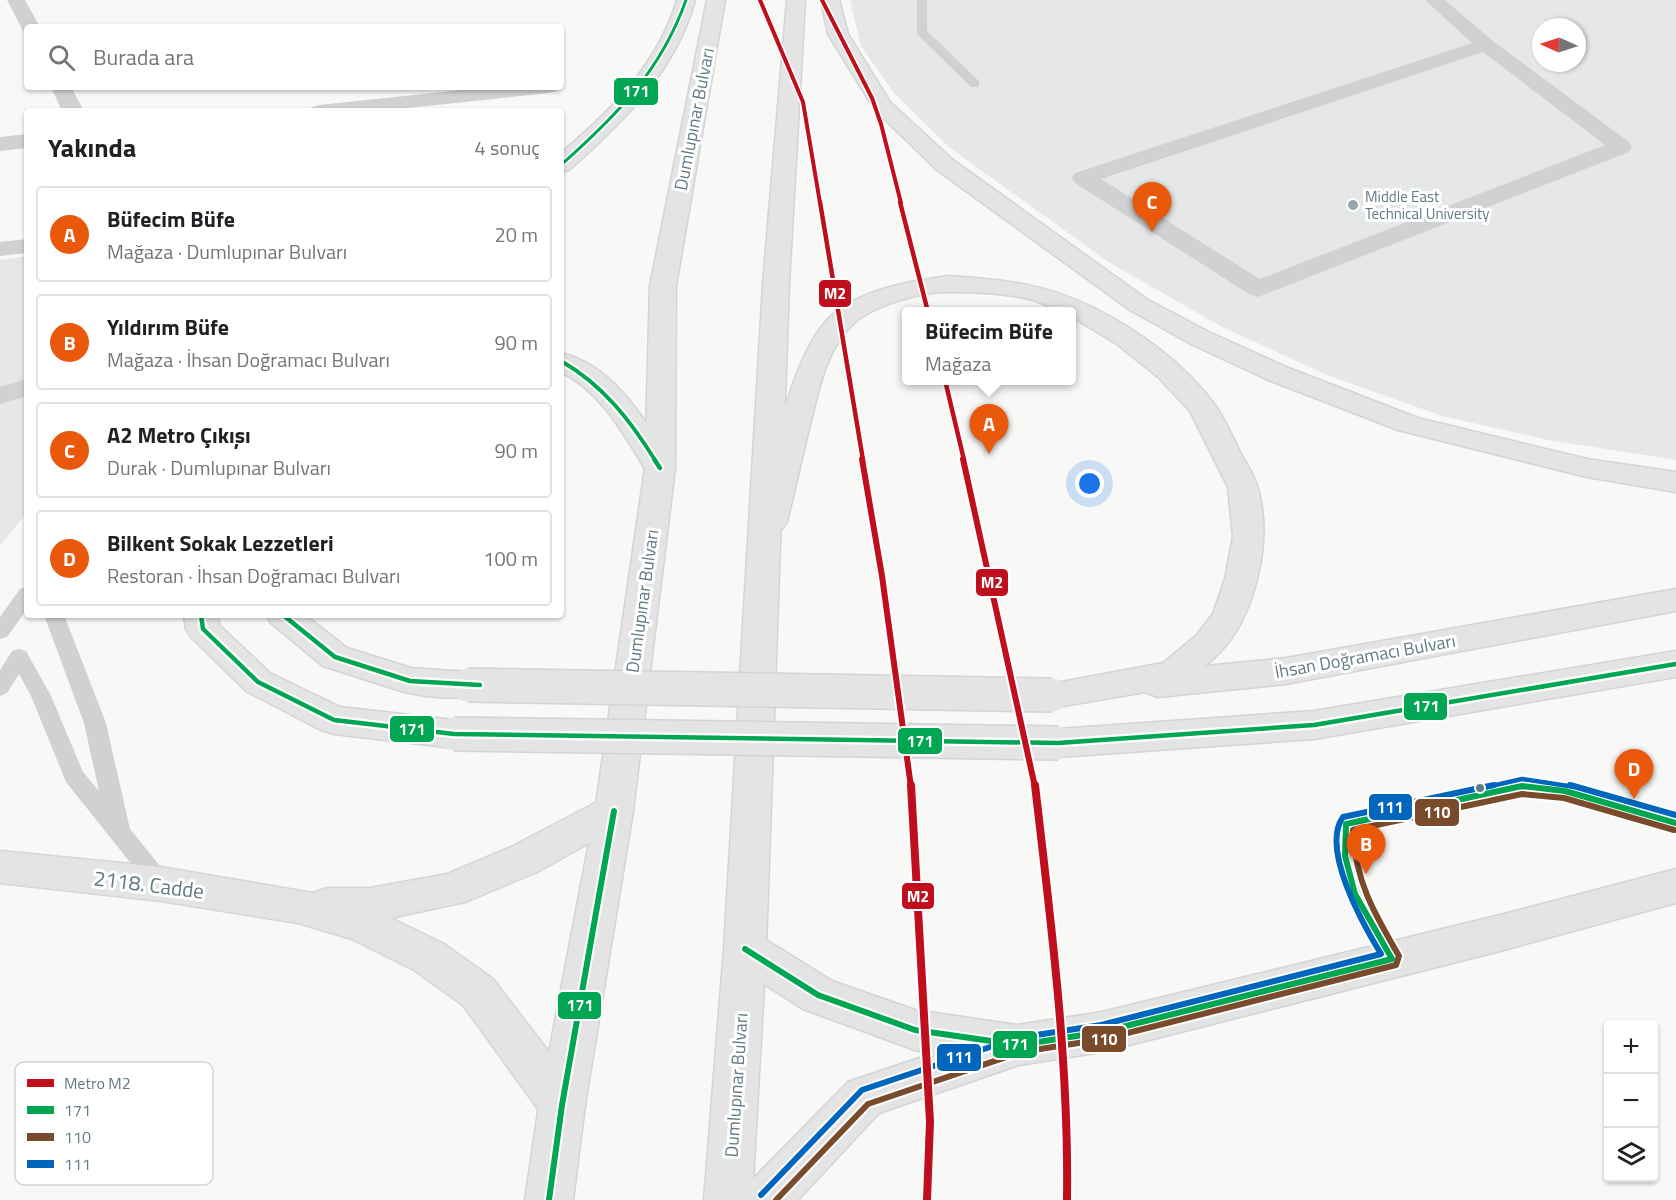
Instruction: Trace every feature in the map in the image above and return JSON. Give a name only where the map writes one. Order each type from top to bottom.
[{"type":"main road","points":[[564,162],[587,143],[658,67],[684,12],[686,0]]},
{"type":"main road","name":"Dumlupınar Bulvarı","points":[[549,1200],[562,1105],[614,811],[660,468],[663,286],[716,0]]},
{"type":"main road","name":"Dumlupınar Bulvarı","points":[[728,1200],[745,949],[776,284],[796,0]]},
{"type":"main road","points":[[830,0],[838,34],[882,106],[945,165],[1139,305],[1200,338],[1276,373],[1408,424],[1587,468],[1676,482]]},
{"type":"main road","points":[[763,552],[810,371],[824,343],[844,318],[890,295],[914,288],[949,284],[1010,288],[1041,294],[1070,307]]},
{"type":"main road","points":[[287,618],[335,657],[410,681],[468,685],[1052,695],[1173,674],[1208,645],[1229,616],[1241,579],[1249,536],[1243,487],[1203,408],[1168,370],[1126,338],[1076,310]]},
{"type":"main road","points":[[564,362],[576,367],[604,389],[633,424],[660,468]]},
{"type":"main road","name":"İhsan Doğramacı Bulvarı","points":[[1052,695],[1286,671],[1676,600]]},
{"type":"main road","points":[[201,618],[203,629],[258,682],[333,720],[454,734],[1058,743],[1314,725],[1676,664]]},
{"type":"main road","points":[[298,906],[370,904],[451,890],[525,859],[614,811]]},
{"type":"main road","name":"2118. Cadde","points":[[0,867],[161,884],[298,906]]},
{"type":"main road","points":[[766,1200],[864,1097],[1019,1044],[1102,1032],[1676,886]]},
{"type":"main road","points":[[298,906],[362,924],[429,957],[478,992],[562,1105]]},
{"type":"main road","points":[[745,949],[818,995],[915,1030],[1019,1044]]},
{"type":"street","points":[[16,0],[28,24]]},
{"type":"street","points":[[1434,0],[1486,45],[1621,147],[1258,289],[1083,178],[1486,45]]},
{"type":"street","points":[[62,90],[72,108]]},
{"type":"street","points":[[348,108],[521,90]]},
{"type":"street","points":[[0,144],[24,141]]},
{"type":"street","points":[[0,249],[24,246]]},
{"type":"street","points":[[0,396],[24,388]]},
{"type":"lane","points":[[922,0],[921,32],[975,84]]},
{"type":"lane","points":[[0,632],[24,598]]},
{"type":"lane","points":[[55,618],[95,723],[119,832]]},
{"type":"lane","points":[[0,688],[19,656],[41,696],[74,776],[161,884]]},
{"type":"lane","points":[[1392,959],[1355,894],[1345,856],[1346,824],[1522,786],[1565,791],[1676,823]]},
{"type":"shaded area","name":"Middle East Technical University","points":[[850,0],[1676,0],[1676,460],[1548,440],[1442,416],[1327,375],[1222,327],[1110,263],[950,148],[894,93],[861,46]]},
{"type":"shaded area","points":[[24,256],[24,516],[0,546],[0,260]]},
{"type":"metro line","name":"M2","points":[[760,0],[803,102],[882,576],[913,801],[930,1122],[927,1200]]},
{"type":"metro line","name":"M2","points":[[822,0],[872,98],[881,124],[927,307]]},
{"type":"metro line","name":"M2","points":[[946,385],[992,582],[1034,779],[1052,929],[1068,1124],[1067,1200]]},
{"type":"transit line","name":"171","points":[[564,162],[619,111],[652,70],[666,48],[686,0]]},
{"type":"transit line","name":"171","points":[[564,363],[592,381],[618,407],[660,468]]},
{"type":"transit line","name":"171","points":[[201,618],[203,629],[258,682],[334,720],[454,734],[1058,743],[1314,725],[1676,664]]},
{"type":"transit line","name":"171","points":[[287,618],[335,657],[410,681],[480,685]]},
{"type":"transit line","name":"111","points":[[761,1195],[862,1090],[1017,1038],[1101,1025],[1381,954],[1345,885],[1341,870],[1338,829],[1343,817],[1522,779],[1566,784],[1676,815]]},
{"type":"transit line","name":"171","points":[[745,949],[818,995],[915,1030],[1019,1045],[1102,1032],[1392,959],[1355,894],[1345,856],[1346,824],[1522,786],[1565,791],[1676,823]]},
{"type":"transit line","name":"110","points":[[776,1200],[868,1104],[1021,1052],[1104,1039],[1396,965],[1399,956],[1373,911],[1361,882],[1356,866],[1353,830],[1522,794],[1564,798],[1674,830]]},
{"type":"transit line","name":"171","points":[[549,1200],[562,1105],[614,811]]},
{"type":"place","name":"Middle East Technical University","points":[[1353,205]]},
{"type":"place","name":"A2 Metro Çıkışı","points":[[1152,232]]},
{"type":"place","name":"Büfecim Büfe","points":[[989,454]]},
{"type":"place","name":"Bilkent Sokak Lezzetleri","points":[[1634,799]]},
{"type":"place","name":"Yıldırım Büfe","points":[[1366,874]]}]
